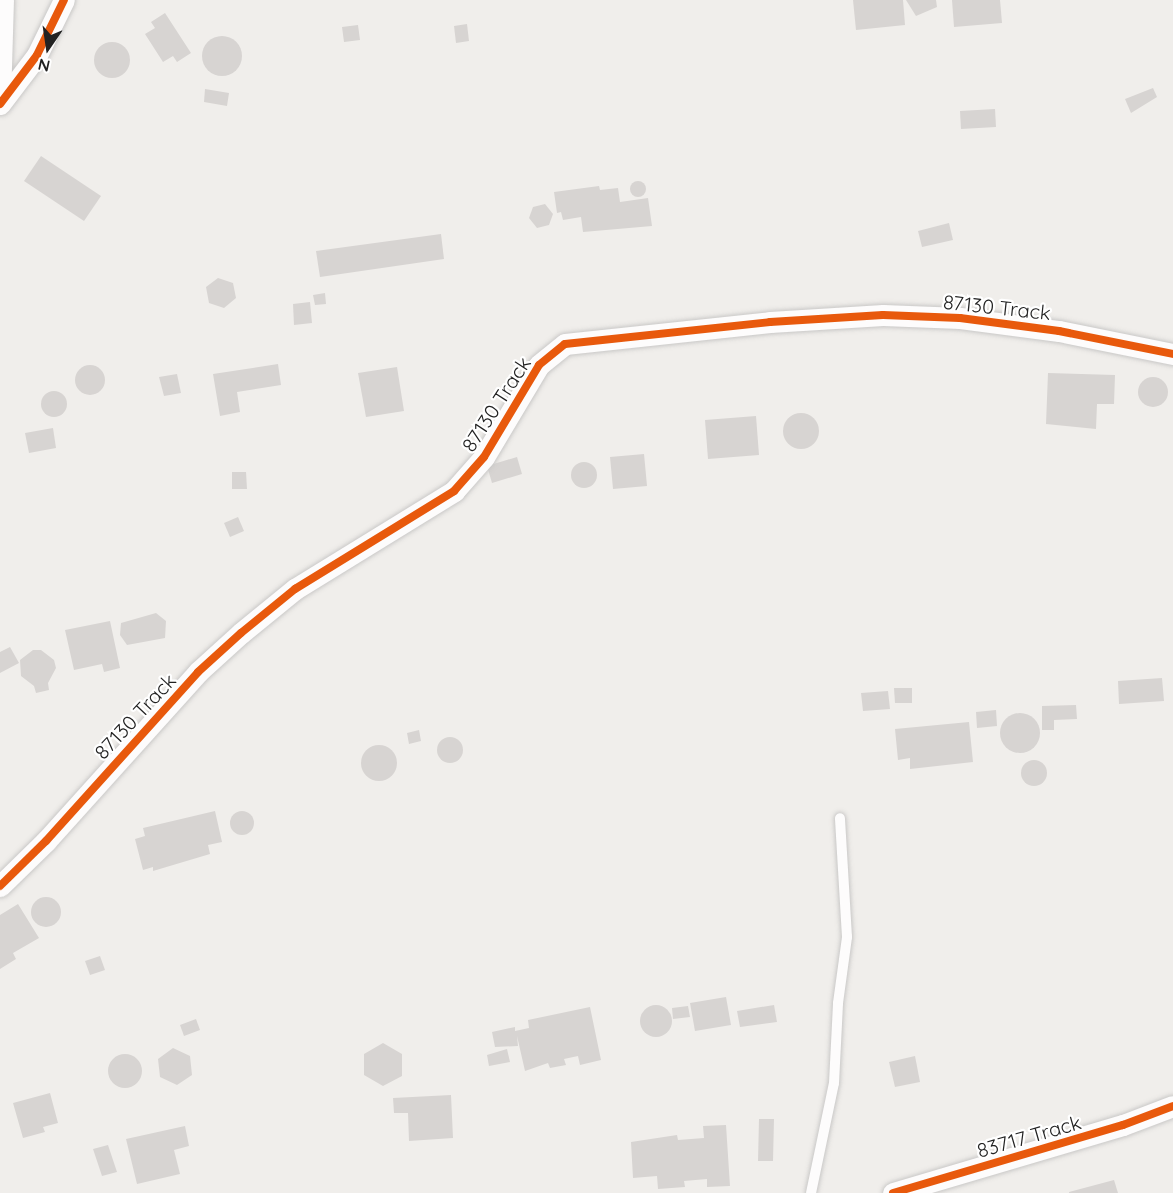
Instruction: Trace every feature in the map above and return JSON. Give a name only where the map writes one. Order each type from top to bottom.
[{"type":"street","points":[[0,102],[3,0]]},
{"type":"street","points":[[0,102],[38,55],[64,0]]},
{"type":"street","name":"87130 Track","points":[[0,886],[46,841],[198,672],[241,633],[295,590],[453,491],[484,457],[539,365],[565,344],[591,338],[883,315],[960,318],[1049,329],[1173,354]]},
{"type":"street","name":"83717 Track","points":[[893,1193],[1123,1125],[1173,1106]]},
{"type":"lane","points":[[811,1193],[834,1083],[838,1003],[847,937],[840,818]]},
{"type":"building","points":[[853,0],[903,0],[905,25],[856,30]]},
{"type":"building","points":[[906,0],[936,0],[937,7],[916,16]]},
{"type":"building","points":[[952,0],[1000,0],[1002,23],[954,27]]},
{"type":"building","points":[[165,13],[191,53],[177,62],[173,56],[163,62],[145,34],[155,28],[151,22]]},
{"type":"building","points":[[467,24],[469,41],[456,43],[454,26]]},
{"type":"building","points":[[358,25],[360,40],[344,42],[342,27]]},
{"type":"building","points":[[222,36],[230,37],[236,42],[241,48],[241,64],[236,70],[230,75],[222,76],[214,75],[208,70],[203,64],[202,56],[203,48],[208,42],[214,37]]},
{"type":"building","points":[[112,42],[125,47],[130,60],[125,73],[112,78],[99,73],[94,60],[99,47]]},
{"type":"building","points":[[1153,88],[1157,97],[1131,113],[1125,99]]},
{"type":"building","points":[[205,89],[229,93],[227,106],[204,102]]},
{"type":"building","points":[[995,109],[996,127],[961,129],[960,111]]},
{"type":"building","points":[[41,156],[101,196],[84,221],[24,181]]},
{"type":"building","points":[[638,181],[644,183],[646,189],[644,195],[638,197],[632,195],[630,189],[632,183]]},
{"type":"building","points":[[599,186],[600,190],[618,188],[620,202],[648,198],[652,226],[583,232],[581,217],[563,220],[561,212],[557,213],[554,192]]},
{"type":"building","points":[[545,204],[553,214],[549,225],[537,228],[529,218],[533,207]]},
{"type":"building","points":[[949,223],[953,240],[922,247],[918,231]]},
{"type":"building","points":[[441,234],[444,259],[320,277],[316,251]]},
{"type":"building","points":[[218,278],[233,283],[236,298],[224,308],[209,303],[206,287]]},
{"type":"building","points":[[325,293],[326,304],[315,305],[313,295]]},
{"type":"building","points":[[310,302],[312,323],[294,325],[293,304]]},
{"type":"building","points":[[278,364],[281,385],[237,392],[240,412],[220,416],[213,374]]},
{"type":"building","points":[[90,365],[96,366],[104,374],[104,386],[96,394],[90,395],[84,394],[76,386],[75,380],[76,374],[84,366]]},
{"type":"building","points":[[397,367],[404,411],[366,417],[358,373]]},
{"type":"building","points":[[1048,373],[1115,375],[1114,404],[1097,404],[1096,429],[1046,424]]},
{"type":"building","points":[[177,374],[181,393],[164,396],[159,377]]},
{"type":"building","points":[[1153,377],[1164,381],[1168,392],[1164,403],[1153,407],[1142,403],[1138,392],[1142,381]]},
{"type":"building","points":[[54,391],[63,395],[67,404],[63,413],[54,417],[45,413],[41,404],[45,395]]},
{"type":"building","points":[[801,413],[814,418],[819,431],[814,444],[801,449],[788,444],[783,431],[788,418]]},
{"type":"building","points":[[756,416],[759,455],[708,459],[705,420]]},
{"type":"building","points":[[53,428],[56,448],[29,453],[25,433]]},
{"type":"building","points":[[644,454],[647,486],[613,489],[610,457]]},
{"type":"building","points":[[517,457],[522,474],[492,483],[487,466]]},
{"type":"building","points":[[584,462],[594,465],[597,475],[594,485],[584,488],[574,485],[571,475],[574,465]]},
{"type":"building","points":[[232,472],[246,472],[247,489],[232,489]]},
{"type":"building","points":[[238,517],[244,531],[230,537],[224,523]]},
{"type":"building","points":[[156,613],[166,621],[165,638],[127,645],[120,635],[121,623]]},
{"type":"building","points":[[110,621],[120,668],[104,672],[102,664],[74,670],[65,630]]},
{"type":"building","points":[[10,647],[19,663],[0,673],[0,652]]},
{"type":"building","points":[[33,650],[41,650],[54,660],[56,668],[48,683],[49,690],[36,693],[34,686],[21,676],[20,660]]},
{"type":"building","points":[[1162,678],[1164,701],[1119,704],[1118,681]]},
{"type":"building","points":[[894,688],[912,688],[912,703],[895,703]]},
{"type":"building","points":[[888,691],[890,709],[863,711],[861,693]]},
{"type":"building","points":[[1076,705],[1077,719],[1054,720],[1054,730],[1042,730],[1042,706]]},
{"type":"building","points":[[996,710],[997,726],[977,728],[976,712]]},
{"type":"building","points":[[1020,713],[1028,714],[1034,719],[1039,725],[1039,741],[1034,747],[1028,752],[1020,753],[1012,752],[1006,747],[1001,741],[1000,733],[1001,725],[1006,719],[1012,714]]},
{"type":"building","points":[[969,722],[973,762],[910,769],[910,758],[898,760],[895,729]]},
{"type":"building","points":[[419,730],[421,741],[409,744],[407,733]]},
{"type":"building","points":[[450,737],[459,741],[463,750],[459,759],[450,763],[441,759],[437,750],[441,741]]},
{"type":"building","points":[[379,745],[392,750],[397,763],[392,776],[379,781],[366,776],[361,763],[366,750]]},
{"type":"building","points":[[1034,760],[1043,764],[1047,773],[1043,782],[1034,786],[1025,782],[1021,773],[1025,764]]},
{"type":"building","points":[[215,811],[222,842],[208,845],[210,854],[153,871],[153,867],[143,870],[135,839],[145,836],[143,828]]},
{"type":"building","points":[[242,811],[247,812],[253,818],[253,828],[247,834],[242,835],[237,834],[231,828],[230,823],[231,818],[237,812]]},
{"type":"building","points":[[46,897],[57,901],[61,912],[57,923],[46,927],[35,923],[31,912],[35,901]]},
{"type":"building","points":[[18,904],[39,938],[13,953],[16,959],[0,969],[0,915]]},
{"type":"building","points":[[100,956],[105,970],[90,975],[85,961]]},
{"type":"building","points":[[726,997],[731,1025],[695,1031],[690,1003]]},
{"type":"building","points":[[656,1005],[667,1010],[672,1021],[667,1032],[656,1037],[645,1032],[640,1021],[645,1010]]},
{"type":"building","points":[[774,1005],[777,1022],[740,1027],[737,1011]]},
{"type":"building","points":[[688,1006],[690,1017],[673,1019],[672,1008]]},
{"type":"building","points":[[590,1007],[601,1060],[580,1065],[578,1056],[564,1059],[566,1065],[550,1068],[548,1063],[525,1071],[517,1036],[518,1046],[495,1047],[492,1032],[515,1027],[515,1031],[529,1028],[528,1020]]},
{"type":"building","points":[[196,1019],[200,1030],[184,1036],[180,1025]]},
{"type":"building","points":[[383,1043],[402,1054],[402,1076],[383,1086],[364,1075],[364,1054]]},
{"type":"building","points":[[173,1048],[190,1056],[192,1075],[177,1085],[160,1077],[158,1059]]},
{"type":"building","points":[[507,1049],[510,1062],[489,1066],[487,1055]]},
{"type":"building","points":[[125,1054],[137,1059],[142,1071],[137,1083],[125,1088],[113,1083],[108,1071],[113,1059]]},
{"type":"building","points":[[915,1056],[920,1082],[895,1087],[889,1062]]},
{"type":"building","points":[[50,1093],[58,1123],[43,1127],[45,1132],[23,1138],[13,1103]]},
{"type":"building","points":[[451,1095],[453,1138],[409,1141],[408,1113],[394,1113],[393,1098]]},
{"type":"building","points":[[759,1119],[774,1119],[773,1161],[758,1161]]},
{"type":"building","points":[[726,1125],[730,1186],[707,1187],[707,1179],[684,1181],[685,1187],[658,1189],[657,1176],[633,1178],[631,1142],[677,1135],[678,1140],[704,1138],[703,1126]]},
{"type":"building","points":[[185,1126],[189,1146],[174,1150],[180,1174],[137,1184],[126,1139]]},
{"type":"building","points":[[108,1145],[117,1172],[102,1176],[93,1149]]},
{"type":"building","points":[[1114,1180],[1118,1193],[1069,1193],[1069,1192]]},
{"type":"cycle path","points":[[0,104],[37,55],[64,0]]},
{"type":"cycle path","points":[[0,886],[46,841],[198,672],[241,633],[295,589],[454,491],[484,457],[539,365],[565,344],[770,322],[883,315],[960,318],[1059,331],[1173,354]]},
{"type":"cycle path","points":[[893,1193],[1123,1125],[1173,1106]]}]
